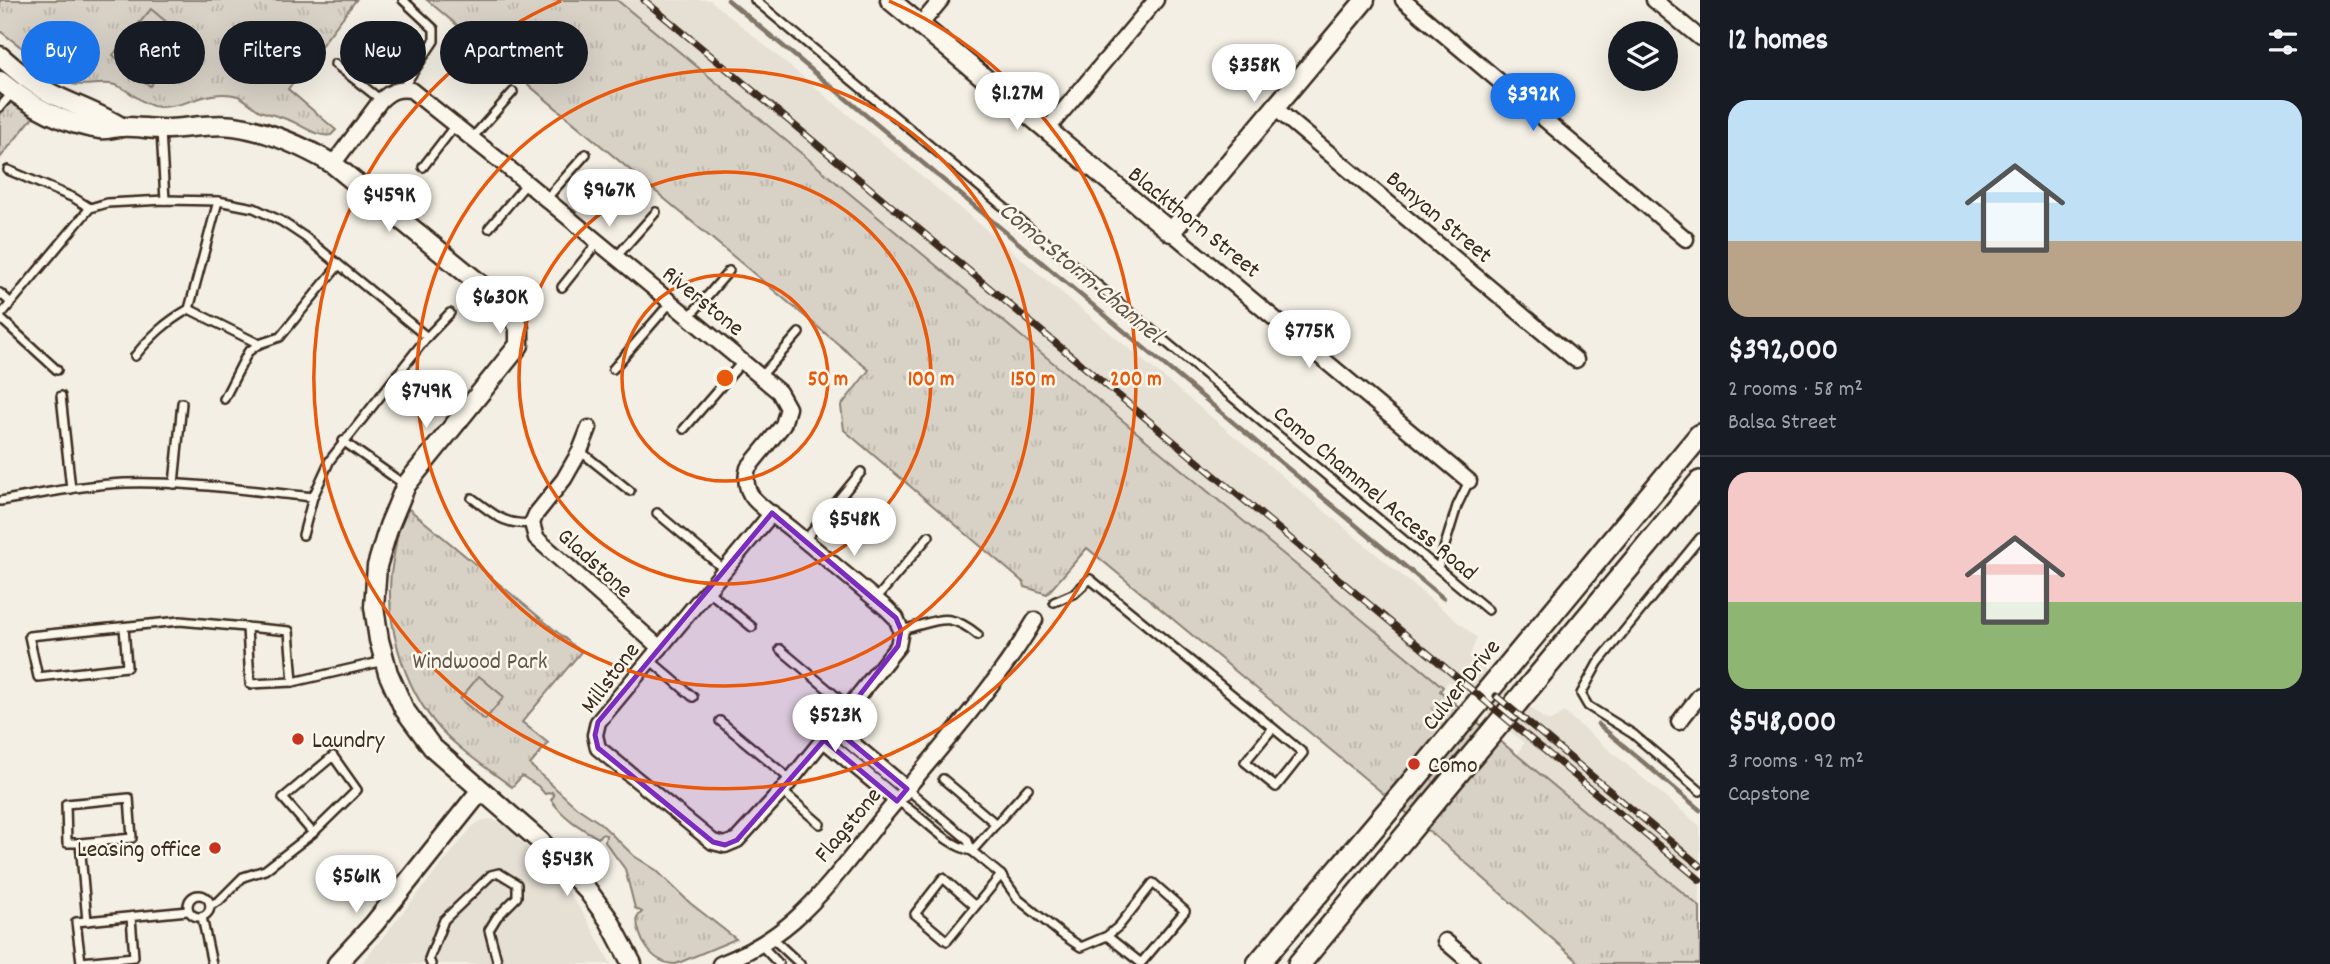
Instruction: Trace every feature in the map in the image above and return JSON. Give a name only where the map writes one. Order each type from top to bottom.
[{"type":"main road","name":"Culver Drive","points":[[1258,964],[1700,436]]},
{"type":"main road","points":[[1299,964],[1700,482]]},
{"type":"street","name":"Blackthorn Street","points":[[890,0],[1469,481]]},
{"type":"street","points":[[920,25],[941,0]]},
{"type":"street","points":[[1046,131],[1156,0]]},
{"type":"street","points":[[1171,232],[1365,0]]},
{"type":"street","points":[[1402,0],[1686,240]]},
{"type":"street","points":[[1654,0],[1700,38]]},
{"type":"street","points":[[0,56],[48,92],[107,117],[121,127]]},
{"type":"street","points":[[7,86],[45,111],[103,130],[121,127],[161,129],[232,126],[265,133],[300,145],[333,164],[508,307],[519,328],[519,345],[405,485],[377,566],[374,607],[384,661],[404,709],[432,747],[540,841],[588,891],[609,920],[632,964]]},
{"type":"street","points":[[333,164],[381,100],[391,92],[402,89]]},
{"type":"street","name":"Riverstone","points":[[402,89],[411,90],[456,124],[779,393],[788,408],[783,425],[748,468],[746,476],[747,485],[754,498],[772,513]]},
{"type":"street","name":"Banyan Street","points":[[1275,108],[1576,360]]},
{"type":"street","name":"Gladstone","points":[[589,428],[565,479],[536,514],[532,523],[536,538],[660,648]]},
{"type":"street","points":[[772,513],[876,599],[896,618],[901,630],[898,646],[787,785]]},
{"type":"street","name":"Millstone","points":[[772,513],[598,722],[595,736],[598,748],[713,842],[725,845],[737,840],[787,785]]},
{"type":"street","name":"Flagstone","points":[[720,964],[766,941],[804,910],[907,789],[1018,648],[1035,620]]},
{"type":"street","points":[[1679,722],[1700,695]]},
{"type":"street","points":[[834,728],[907,789]]},
{"type":"street","points":[[824,740],[897,801]]},
{"type":"street","points":[[337,964],[374,923],[481,790]]},
{"type":"street","points":[[1445,941],[1472,964]]},
{"type":"lane","points":[[402,0],[434,29],[436,35],[402,89]]},
{"type":"lane","name":"Como Chammel Access Road","points":[[755,0],[1488,610]]},
{"type":"lane","points":[[335,64],[381,100]]},
{"type":"lane","points":[[0,107],[7,86]]},
{"type":"lane","points":[[472,138],[513,92]]},
{"type":"lane","points":[[423,167],[456,124]]},
{"type":"lane","points":[[161,129],[165,200]]},
{"type":"lane","points":[[546,199],[586,154]]},
{"type":"lane","points":[[8,170],[74,198],[90,208]]},
{"type":"lane","points":[[489,228],[527,183]]},
{"type":"lane","points":[[135,356],[155,332],[189,310],[218,201]]},
{"type":"lane","points":[[57,370],[0,317],[90,208],[107,203],[218,201],[254,208],[281,220],[305,237],[427,337]]},
{"type":"lane","points":[[615,257],[656,212]]},
{"type":"lane","points":[[562,287],[598,242]]},
{"type":"lane","points":[[224,399],[248,352],[259,344],[280,337],[338,266]]},
{"type":"lane","points":[[690,317],[729,271]]},
{"type":"lane","points":[[0,293],[10,302]]},
{"type":"lane","points":[[613,369],[671,302]]},
{"type":"lane","points":[[189,310],[259,344]]},
{"type":"lane","points":[[303,535],[313,497],[330,460],[427,337],[450,313]]},
{"type":"lane","points":[[761,376],[799,332]]},
{"type":"lane","points":[[684,429],[743,362]]},
{"type":"lane","points":[[61,396],[71,489]]},
{"type":"lane","points":[[174,484],[182,403]]},
{"type":"lane","points":[[343,441],[405,485]]},
{"type":"lane","points":[[580,451],[630,491]]},
{"type":"lane","points":[[804,540],[861,472]]},
{"type":"lane","points":[[1438,568],[1457,506],[1469,481]]},
{"type":"lane","points":[[0,501],[71,489],[123,484],[174,484],[313,497]]},
{"type":"lane","points":[[472,498],[500,519],[515,525],[532,523]]},
{"type":"lane","points":[[657,513],[726,570]]},
{"type":"lane","points":[[876,599],[929,536]]},
{"type":"lane","points":[[1700,538],[1598,663],[1581,694],[1588,706],[1633,734],[1700,791]]},
{"type":"lane","points":[[1054,602],[1075,593],[1090,579],[1303,753],[1276,788],[1245,762],[1272,728]]},
{"type":"lane","points":[[708,591],[752,627]]},
{"type":"lane","points":[[901,630],[950,618],[963,622],[978,635]]},
{"type":"lane","points":[[124,627],[127,667],[38,677],[29,636],[180,621],[289,631],[293,682]]},
{"type":"lane","points":[[247,627],[250,684],[293,682],[384,661]]},
{"type":"lane","points":[[780,649],[850,708]]},
{"type":"lane","points":[[650,660],[692,697]]},
{"type":"lane","points":[[720,721],[787,785],[820,824]]},
{"type":"lane","points":[[131,917],[134,957],[80,962],[76,922],[188,911],[194,916],[202,917],[208,912],[210,905],[227,894],[238,880],[265,870],[313,833],[356,790],[333,756],[283,798],[313,833]]},
{"type":"lane","points":[[943,779],[996,824]]},
{"type":"lane","points":[[972,851],[1028,788]]},
{"type":"lane","points":[[907,789],[967,839],[972,851],[1000,876],[1018,899],[1081,947],[1107,936],[1119,926],[1153,883],[1185,911],[1141,963],[1107,936]]},
{"type":"lane","points":[[129,798],[132,838],[80,843],[67,843],[65,804],[129,798]]},
{"type":"lane","points":[[897,801],[957,848],[972,851]]},
{"type":"lane","points":[[80,843],[87,921]]},
{"type":"lane","points":[[431,964],[429,959],[444,920],[491,875],[499,873],[517,884],[517,897],[497,917],[489,930],[498,964]]},
{"type":"lane","points":[[975,906],[943,878],[915,914],[947,941],[1000,876]]},
{"type":"lane","points":[[188,911],[189,900],[195,895],[203,896],[210,905]]},
{"type":"lane","points":[[202,917],[212,964]]},
{"type":"lane","points":[[766,941],[779,964]]},
{"type":"lane","points":[[766,941],[800,964]]},
{"type":"highlighted area","points":[[772,513],[896,618],[901,630],[898,646],[834,728],[907,789],[897,801],[824,740],[737,840],[725,845],[713,842],[598,748],[595,735],[598,722]]},
{"type":"shaded area","points":[[617,0],[710,0],[1477,638],[1469,657],[1544,719],[1551,721],[1564,712],[1700,826],[1700,907],[1517,755],[1524,743],[1449,681],[1443,687]]},
{"type":"shaded area","points":[[491,819],[511,831],[563,885],[585,916],[611,964],[361,964],[473,826]]},
{"type":"green space","points":[[0,0],[356,0],[326,39],[326,21],[219,21],[219,84],[292,84],[288,89],[336,130],[331,135],[308,130],[291,121],[260,111],[238,96],[217,94],[179,105],[159,107],[146,103],[117,86],[100,84],[100,21],[21,21],[21,47],[0,31]]},
{"type":"green space","points":[[427,0],[617,0],[1443,687],[1440,691],[1700,907],[1700,964],[1581,964],[1449,848],[1087,548],[1047,594],[1025,587],[1024,583],[844,430],[841,406],[869,370],[527,84],[588,84],[588,21],[452,21]]},
{"type":"green space","points":[[151,9],[165,21],[141,21]]},
{"type":"green space","points":[[0,94],[34,116],[0,158]]},
{"type":"green space","name":"Windwood Park","points":[[409,509],[581,652],[522,722],[548,743],[530,765],[576,807],[600,823],[634,856],[656,870],[690,903],[736,939],[676,964],[667,963],[653,955],[640,934],[637,917],[642,912],[635,908],[625,869],[605,842],[606,835],[601,834],[598,838],[578,826],[551,800],[554,796],[552,792],[545,794],[522,776],[512,787],[458,746],[427,713],[398,650],[390,604],[396,540],[402,520]]},
{"type":"green space","points":[[479,676],[504,697],[485,720],[460,699]]},
{"type":"waterway","name":"Como Storm Channel","points":[[728,0],[1443,598]]},
{"type":"waterway","name":"Como Storm Channel","points":[[1598,724],[1700,810]]},
{"type":"railway","points":[[644,0],[1700,880]]},
{"type":"railway","points":[[1496,696],[1700,866]]},
{"type":"place","name":"Laundry","points":[[298,739]]},
{"type":"place","name":"Como","points":[[1414,764]]},
{"type":"place","name":"Leasing office","points":[[215,848]]}]
